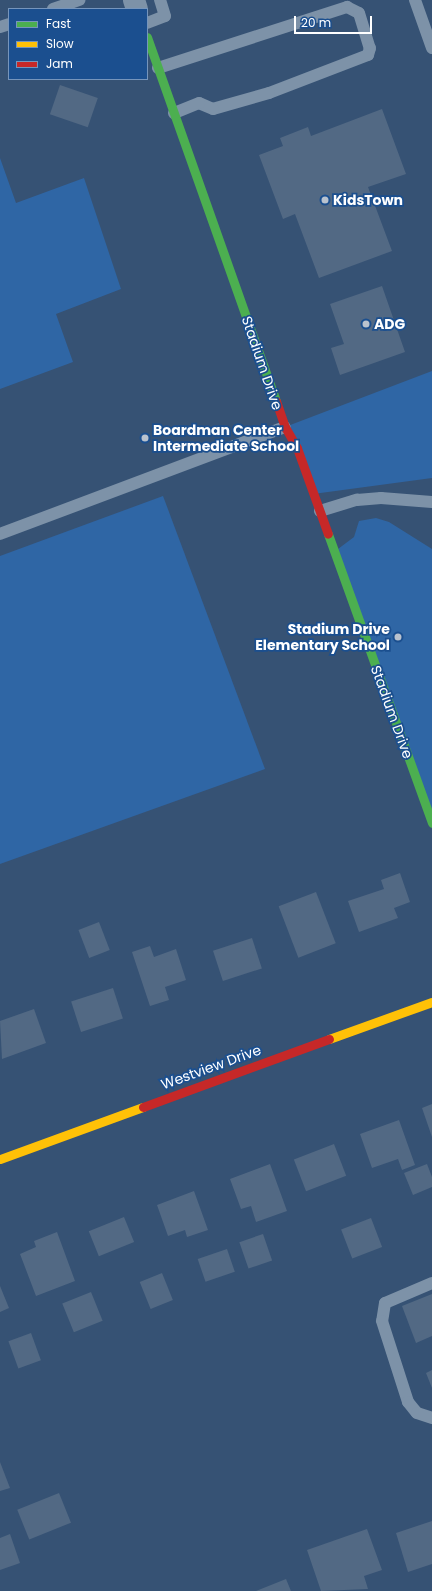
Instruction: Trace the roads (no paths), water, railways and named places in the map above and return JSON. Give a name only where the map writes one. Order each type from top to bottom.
[{"type":"street","name":"Stadium Drive","points":[[148,40],[285,427],[297,448],[432,823]]},
{"type":"street","name":"Westview Drive","points":[[0,1159],[432,1002]]},
{"type":"lane","points":[[56,8],[79,0]]},
{"type":"lane","points":[[148,23],[165,16],[160,0]]},
{"type":"lane","points":[[415,0],[432,48]]},
{"type":"lane","points":[[158,68],[347,7],[359,13],[370,48],[368,55],[269,93],[212,108],[199,103],[174,113]]},
{"type":"lane","points":[[0,534],[285,427]]},
{"type":"lane","points":[[320,511],[357,500],[381,498],[432,502]]},
{"type":"lane","points":[[432,1283],[385,1302],[382,1321],[408,1402],[417,1413],[432,1418]]},
{"type":"place","name":"KidsTown","points":[[325,200]]},
{"type":"place","name":"ADG","points":[[366,324]]},
{"type":"place","name":"Boardman Center Intermediate School","points":[[145,438]]},
{"type":"place","name":"Stadium Drive Elementary School","points":[[398,637]]}]
